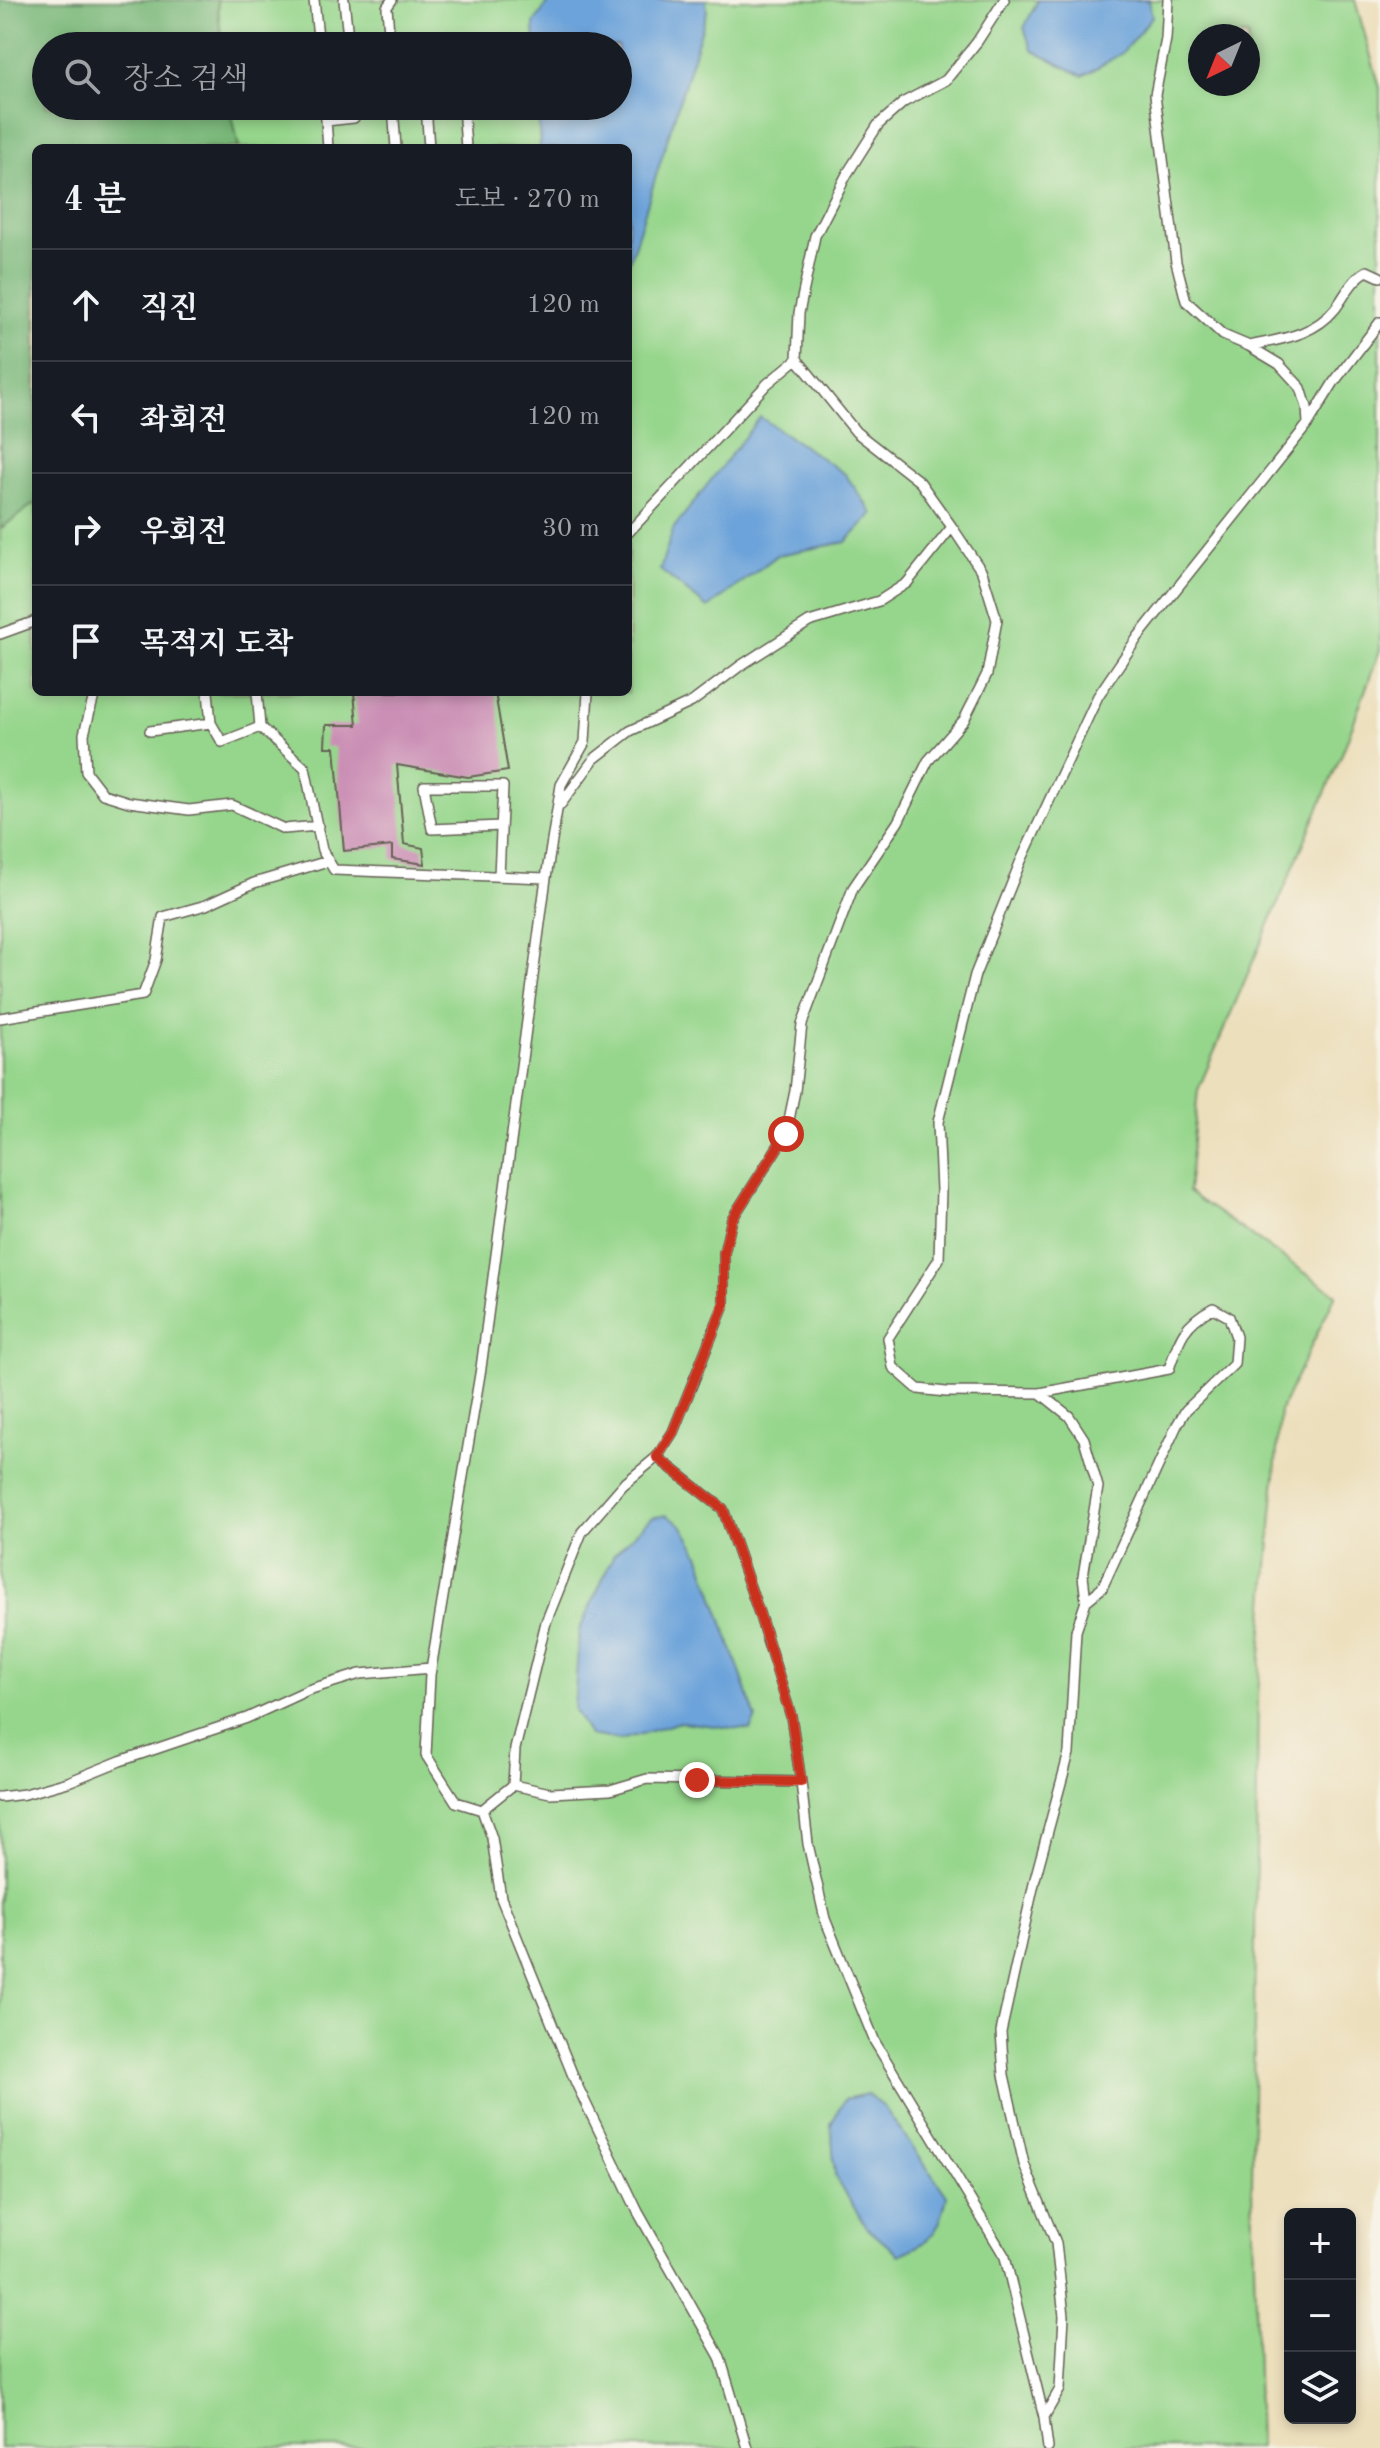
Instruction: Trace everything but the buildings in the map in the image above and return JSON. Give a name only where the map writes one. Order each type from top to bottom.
[{"type":"lane","points":[[314,0],[317,32]]},
{"type":"lane","points":[[344,0],[347,32]]},
{"type":"lane","points":[[389,32],[387,7],[392,0]]},
{"type":"lane","points":[[482,1810],[513,1785],[515,1749],[546,1622],[582,1532],[623,1485],[657,1457],[673,1432],[724,1305],[724,1253],[732,1219],[786,1134],[795,1091],[802,1024],[853,888],[898,822],[928,761],[964,720],[987,674],[997,620],[982,572],[920,482],[856,432],[797,359],[799,313],[815,236],[847,174],[878,125],[904,102],[946,80],[977,42],[1004,0]]},
{"type":"lane","points":[[1168,0],[1166,39],[1155,95],[1176,262],[1186,301],[1223,335],[1279,364],[1301,388],[1308,424]]},
{"type":"lane","points":[[328,144],[326,121],[335,120]]},
{"type":"lane","points":[[394,120],[396,144]]},
{"type":"lane","points":[[427,120],[429,144]]},
{"type":"lane","points":[[464,120],[466,144]]},
{"type":"lane","points":[[1249,346],[1308,333],[1333,312],[1359,275],[1367,271],[1380,277]]},
{"type":"lane","points":[[1086,1601],[1102,1588],[1186,1410],[1234,1364],[1236,1337],[1229,1317],[1213,1308],[1198,1316],[1180,1335],[1169,1369],[1040,1393],[918,1389],[893,1367],[888,1338],[939,1259],[941,1190],[938,1122],[975,975],[1020,863],[1098,696],[1138,637],[1308,424],[1334,382],[1380,322]]},
{"type":"lane","points":[[632,529],[767,384],[797,359]]},
{"type":"lane","points":[[482,1810],[456,1802],[426,1755],[431,1668],[481,1368],[546,878],[560,806],[594,759],[630,731],[692,702],[740,666],[809,622],[879,601],[907,583],[952,527]]},
{"type":"lane","points":[[0,634],[32,622]]},
{"type":"lane","points":[[94,696],[84,734],[86,772],[103,794],[129,802],[189,810],[232,805],[284,829],[318,826]]},
{"type":"lane","points":[[208,696],[211,723],[222,742],[260,727]]},
{"type":"lane","points":[[257,696],[260,727],[305,768],[322,850],[334,870],[546,878]]},
{"type":"lane","points":[[559,811],[561,785],[585,742],[588,696]]},
{"type":"lane","points":[[150,731],[211,723]]},
{"type":"lane","points":[[499,876],[503,786],[424,786],[432,829],[501,826]]},
{"type":"lane","points":[[0,1018],[143,995],[156,960],[163,917],[206,905],[254,883],[328,861]]},
{"type":"lane","points":[[1040,1393],[1069,1416],[1084,1439],[1098,1487],[1083,1576],[1086,1601],[1076,1631],[1069,1753],[1035,1879],[1001,2032],[1004,2075],[1024,2164],[1056,2243],[1063,2301],[1060,2389],[1044,2417]]},
{"type":"lane","points":[[657,1457],[723,1509],[791,1716],[808,1844],[825,1919],[875,2042],[1005,2257],[1044,2417],[1048,2448]]},
{"type":"lane","points":[[0,1797],[25,1794],[68,1782],[247,1718],[308,1690],[360,1674],[431,1668]]},
{"type":"lane","points":[[513,1785],[550,1793],[610,1790],[647,1779],[801,1782]]},
{"type":"lane","points":[[482,1810],[492,1838],[501,1898],[576,2083],[638,2212],[720,2357],[747,2448]]},
{"type":"green space","points":[[0,0],[217,0],[220,32],[32,32],[32,120],[233,120],[238,144],[32,144],[32,505],[0,529]]},
{"type":"green space","points":[[217,0],[1355,0],[1380,88],[1380,650],[1344,749],[1198,1090],[1188,1192],[1336,1294],[1280,1411],[1258,1695],[1252,2188],[1259,2448],[0,2448],[0,529],[32,505],[32,696],[632,696],[632,144],[238,144],[233,120],[632,120],[632,32],[220,32]]},
{"type":"water","points":[[550,0],[706,0],[707,12],[632,253],[632,144],[540,144],[539,120],[632,120],[632,32],[534,32],[534,23]]},
{"type":"water","points":[[1038,0],[1149,0],[1152,17],[1122,53],[1083,76],[1032,50],[1024,28]]},
{"type":"water","points":[[760,417],[845,474],[873,514],[846,542],[778,555],[708,608],[660,570],[673,529]]},
{"type":"water","points":[[666,1515],[682,1525],[699,1554],[756,1718],[750,1730],[680,1722],[621,1740],[589,1735],[574,1710],[579,1631],[614,1554],[651,1518]]},
{"type":"water","points":[[867,2094],[884,2107],[947,2196],[933,2234],[899,2255],[866,2227],[835,2176],[831,2124],[845,2099]]},
{"type":"route","points":[[697,1780],[801,1782],[791,1716],[723,1509],[657,1457],[673,1432],[724,1305],[724,1253],[732,1219],[786,1134]]}]
